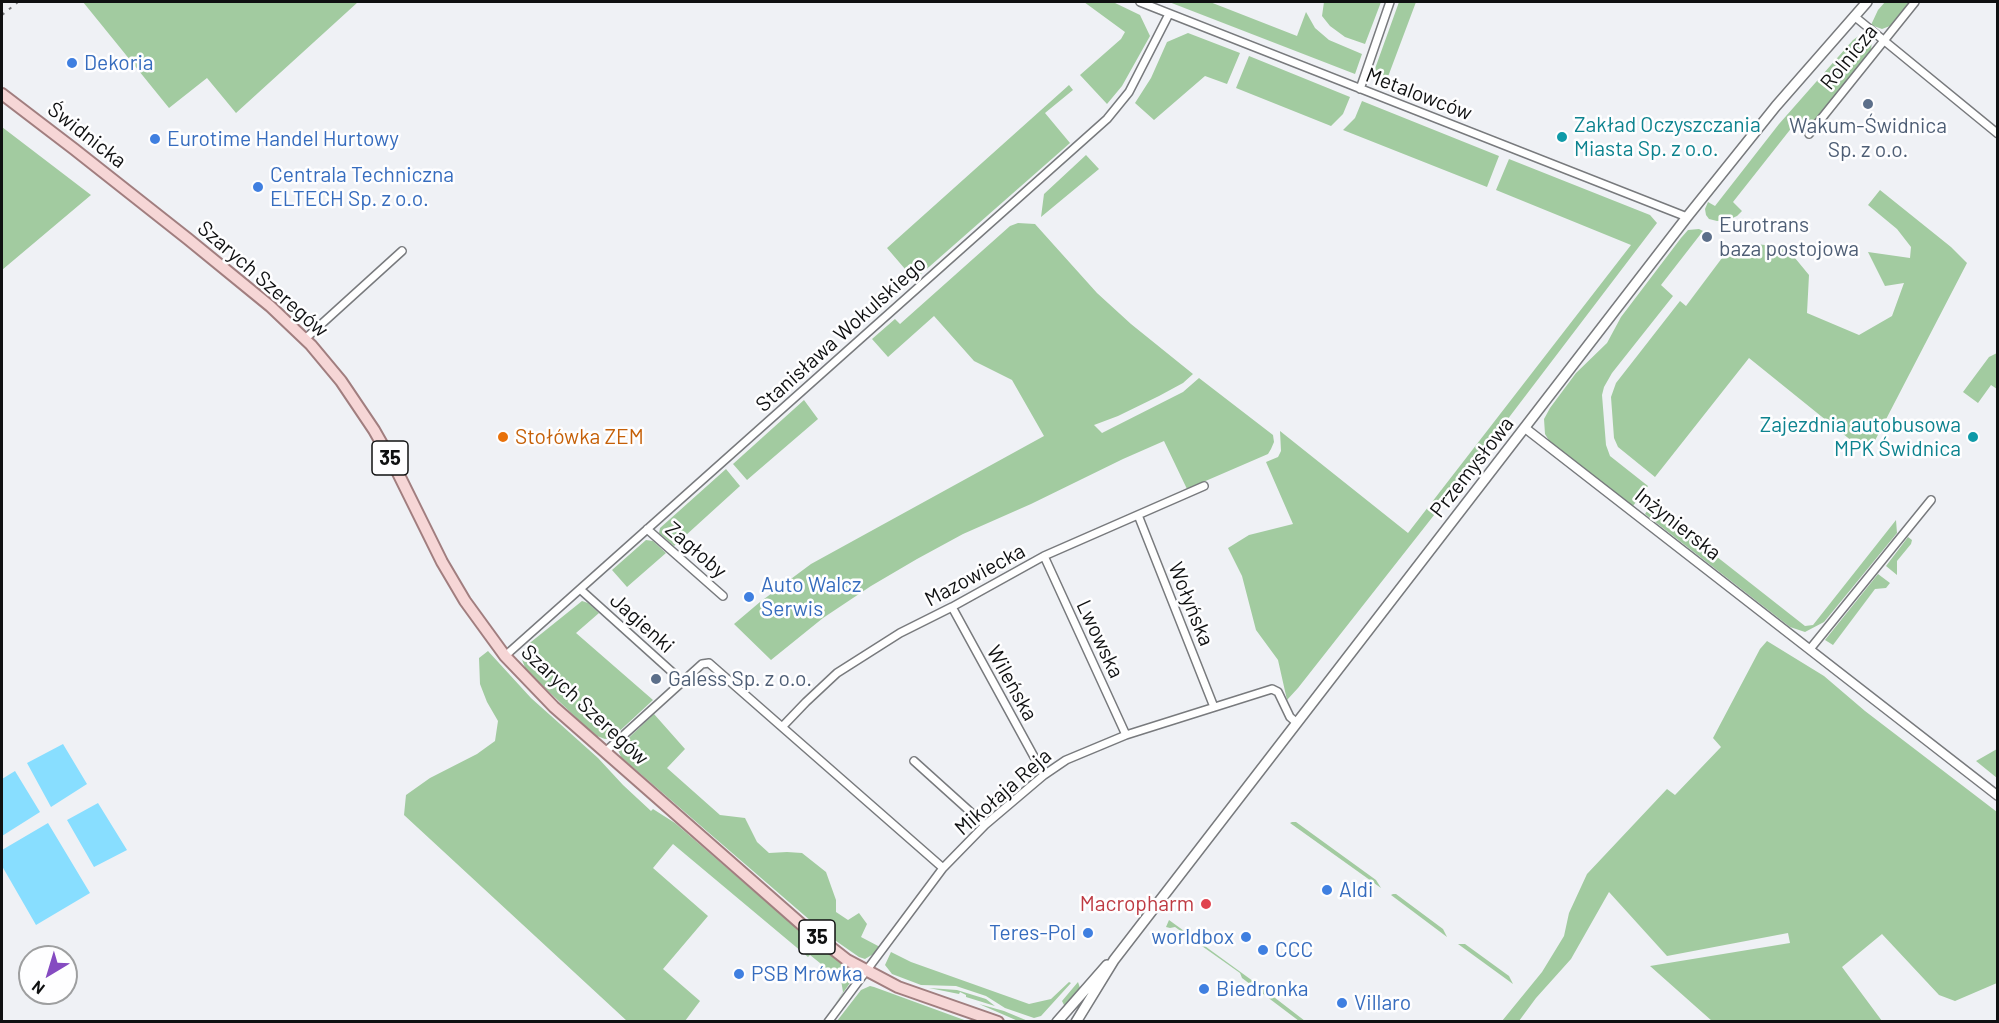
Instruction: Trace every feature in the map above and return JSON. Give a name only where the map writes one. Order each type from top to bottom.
[{"type":"main road","name":"Przemysłowa","points":[[1076,1022],[1114,960],[1687,217],[1776,106],[1867,2]]},
{"type":"main road","name":"Świdnicka","points":[[2,94],[148,207]]},
{"type":"main road","name":"Szarych Szeregów","points":[[148,207],[270,306],[304,339],[341,381],[374,430],[458,589],[480,624],[505,656],[554,707],[830,947],[867,971],[915,993],[998,1022]]},
{"type":"main road","name":"Przemysłowa","points":[[1057,1022],[1114,960]]},
{"type":"street","name":"Metalowców","points":[[1140,2],[1687,217]]},
{"type":"street","points":[[1360,88],[1390,2]]},
{"type":"street","name":"Rolnicza","points":[[1809,134],[1915,2]]},
{"type":"street","name":"Stanisława Wokulskiego","points":[[505,656],[1111,115],[1134,83],[1168,14]]},
{"type":"street","points":[[1854,16],[1998,134]]},
{"type":"street","points":[[304,339],[402,251]]},
{"type":"street","name":"Inżynierska","points":[[1525,428],[1998,795]]},
{"type":"street","name":"Mazowiecka","points":[[782,727],[837,673],[900,633],[1044,556],[1204,486]]},
{"type":"street","points":[[1810,649],[1931,500]]},
{"type":"street","name":"Wołyńska","points":[[1138,514],[1214,706]]},
{"type":"street","name":"Zagłoby","points":[[647,529],[723,596]]},
{"type":"street","name":"Lwowska","points":[[1044,556],[1126,735]]},
{"type":"street","name":"Jagienki","points":[[581,590],[682,681]]},
{"type":"street","name":"Wileńska","points":[[952,607],[1044,775]]},
{"type":"street","points":[[605,752],[682,681],[702,664],[708,663],[943,868]]},
{"type":"street","name":"Mikołaja Reja","points":[[828,1022],[943,868],[985,825],[1044,775],[1066,760],[1126,735],[1272,689],[1278,692],[1290,717],[1297,723]]},
{"type":"street","points":[[914,761],[985,825]]},
{"type":"green space","points":[[83,2],[358,2],[236,113],[207,78],[169,108]]},
{"type":"green space","points":[[1084,2],[1113,2],[1140,15],[1150,36],[1122,86],[1107,104],[1080,75],[1121,39],[1125,32]]},
{"type":"green space","points":[[1169,2],[1210,2],[1297,36],[1306,12],[1315,28],[1329,40],[1362,54],[1355,74]]},
{"type":"green space","points":[[1324,2],[1381,2],[1365,44],[1345,37],[1330,26],[1322,16]]},
{"type":"green space","points":[[1399,2],[1416,2],[1386,82],[1372,77]]},
{"type":"green space","points":[[1885,2],[1910,2],[1890,26],[1882,29],[1871,25],[1878,10]]},
{"type":"green space","points":[[1188,33],[1240,53],[1227,84],[1205,76],[1154,120],[1135,103],[1151,78],[1167,42]]},
{"type":"green space","points":[[1863,33],[1872,40],[1871,50],[1804,134],[1793,126],[1733,202],[1742,211],[1728,220],[1709,219],[1705,209],[1708,202],[1715,206],[1779,124],[1853,40]]},
{"type":"green space","points":[[1249,56],[1350,97],[1343,114],[1331,126],[1236,88]]},
{"type":"green space","points":[[1069,85],[1073,90],[1045,113],[1070,143],[921,274],[911,276],[887,248]]},
{"type":"green space","points":[[1362,101],[1499,156],[1487,187],[1343,130],[1355,118]]},
{"type":"green space","points":[[2,127],[91,195],[2,270]]},
{"type":"green space","points":[[1086,155],[1099,169],[1041,217],[1044,194]]},
{"type":"green space","points":[[1509,159],[1650,215],[1657,223],[1453,491],[1287,700],[1278,660],[1256,630],[1242,576],[1228,548],[1249,535],[1293,524],[1266,462],[1278,457],[1281,451],[1280,431],[1408,533],[1631,245],[1496,190]]},
{"type":"green space","points":[[1880,190],[1951,247],[1967,263],[1868,454],[1749,358],[1655,477],[1618,447],[1614,438],[1611,397],[1616,383],[1680,301],[1686,306],[1725,254],[1749,243],[1780,247],[1795,258],[1809,275],[1807,313],[1859,335],[1892,316],[1904,283],[1885,286],[1868,252],[1910,258],[1911,247],[1897,229],[1868,205]]},
{"type":"green space","points":[[1018,223],[1035,224],[1097,293],[1193,374],[1183,383],[1159,396],[1094,425],[1102,433],[1183,392],[1199,378],[1273,435],[1274,442],[1271,449],[1268,454],[1187,489],[1164,441],[963,534],[917,559],[823,618],[771,660],[734,624],[760,602],[811,564],[1044,436],[1012,380],[974,361],[934,316],[888,357],[872,339],[895,319],[900,324],[1010,226]]},
{"type":"green space","points":[[1688,230],[1703,231],[1661,285],[1673,296],[1612,373],[1602,395],[1606,445],[1610,456],[1648,486],[1633,506],[1551,444],[1545,434],[1544,419],[1576,373],[1607,343],[1621,317],[1681,238]]},
{"type":"green space","points":[[1997,353],[1997,389],[1991,385],[1978,403],[1963,392],[1989,357]]},
{"type":"green space","points":[[804,400],[818,419],[747,480],[733,464]]},
{"type":"green space","points":[[726,469],[740,486],[674,546],[659,533],[660,528]]},
{"type":"green space","points":[[1651,505],[1805,626],[1813,625],[1896,520],[1897,533],[1824,622],[1805,632],[1790,627],[1645,514]]},
{"type":"green space","points":[[1908,537],[1912,540],[1911,544],[1897,561],[1897,575],[1886,566]]},
{"type":"green space","points":[[646,540],[653,541],[666,553],[627,587],[612,570]]},
{"type":"green space","points":[[1878,574],[1890,583],[1886,588],[1875,589],[1833,645],[1825,640]]},
{"type":"green space","points":[[582,601],[588,603],[599,613],[576,633],[653,700],[612,738],[605,739],[597,736],[584,725],[526,670],[521,657],[526,646]]},
{"type":"green space","points":[[1767,641],[1824,676],[1865,711],[1997,812],[1997,983],[1955,1001],[1939,995],[1882,934],[1842,967],[1882,1021],[1712,1021],[1650,966],[1790,943],[1788,933],[1667,956],[1609,892],[1571,959],[1519,1021],[1502,1021],[1542,972],[1564,936],[1569,913],[1587,874],[1667,789],[1675,795],[1721,747],[1713,738],[1760,649]]},
{"type":"green space","points":[[488,651],[531,698],[598,758],[651,811],[653,809],[675,823],[794,926],[848,969],[852,978],[850,983],[835,1004],[843,992],[841,980],[810,955],[808,957],[673,844],[653,868],[708,916],[663,969],[700,1001],[685,1021],[627,1021],[404,815],[406,795],[430,778],[477,754],[495,741],[498,721],[480,684],[479,658]]},
{"type":"green space","points":[[654,714],[685,749],[667,768],[720,815],[745,818],[757,842],[769,853],[802,853],[826,872],[836,900],[836,912],[848,920],[859,913],[867,924],[861,937],[880,947],[875,953],[865,959],[859,957],[826,934],[621,757],[619,747]]},
{"type":"green space","points":[[1997,749],[1997,778],[1976,761]]},
{"type":"green space","points":[[1296,822],[1376,880],[1381,888],[1290,823]]},
{"type":"green space","points":[[1393,894],[1443,929],[1447,937],[1391,895]]},
{"type":"green space","points":[[1169,920],[1305,1021],[1299,1021],[1242,978],[1240,973],[1175,927],[1166,927]]},
{"type":"green space","points":[[1458,944],[1465,944],[1509,976],[1513,984]]},
{"type":"green space","points":[[891,952],[911,962],[1029,1004],[1051,999],[1069,982],[1071,983],[1041,1016],[1034,1018],[1005,1008],[986,996],[956,986],[921,985],[892,974],[885,965]]},
{"type":"green space","points":[[1078,982],[1080,988],[1065,1007],[1062,1001]]},
{"type":"green space","points":[[870,986],[967,1021],[837,1021],[861,990]]},
{"type":"green space","points":[[929,988],[957,990],[986,999],[995,1006],[966,997],[960,992],[959,994]]},
{"type":"green space","points":[[979,1004],[1004,1011],[1028,1021],[1018,1021]]},
{"type":"water","points":[[63,744],[87,784],[51,807],[27,763]]},
{"type":"water","points":[[15,771],[40,812],[2,836],[2,779]]},
{"type":"water","points":[[98,803],[127,850],[94,867],[67,820]]},
{"type":"water","points":[[48,823],[90,893],[36,925],[2,866],[2,850]]},
{"type":"railway","points":[[2,15],[18,2]]},
{"type":"place","name":"Dekoria","points":[[72,63]]},
{"type":"place","name":"Wakum-Świdnica Sp. z o.o.","points":[[1868,104]]},
{"type":"place","name":"Zakład Oczyszczania Miasta Sp. z o.o.","points":[[1562,137]]},
{"type":"place","name":"Eurotime Handel Hurtowy","points":[[155,139]]},
{"type":"place","name":"Centrala Techniczna ELTECH Sp. z o.o.","points":[[258,187]]},
{"type":"place","name":"Eurotrans baza postojowa","points":[[1707,237]]},
{"type":"place","name":"Stołówka ZEM","points":[[503,437]]},
{"type":"place","name":"Zajezdnia autobusowa MPK Świdnica","points":[[1973,437]]},
{"type":"place","name":"Auto Walcz Serwis","points":[[749,597]]},
{"type":"place","name":"Galess Sp. z o.o.","points":[[656,679]]},
{"type":"place","name":"Aldi","points":[[1327,890]]},
{"type":"place","name":"Macropharm","points":[[1206,904]]},
{"type":"place","name":"Teres-Pol","points":[[1088,933]]},
{"type":"place","name":"worldbox","points":[[1246,937]]},
{"type":"place","name":"CCC","points":[[1263,950]]},
{"type":"place","name":"PSB Mrówka","points":[[739,974]]},
{"type":"place","name":"Biedronka","points":[[1204,989]]},
{"type":"place","name":"Villaro","points":[[1342,1003]]}]
